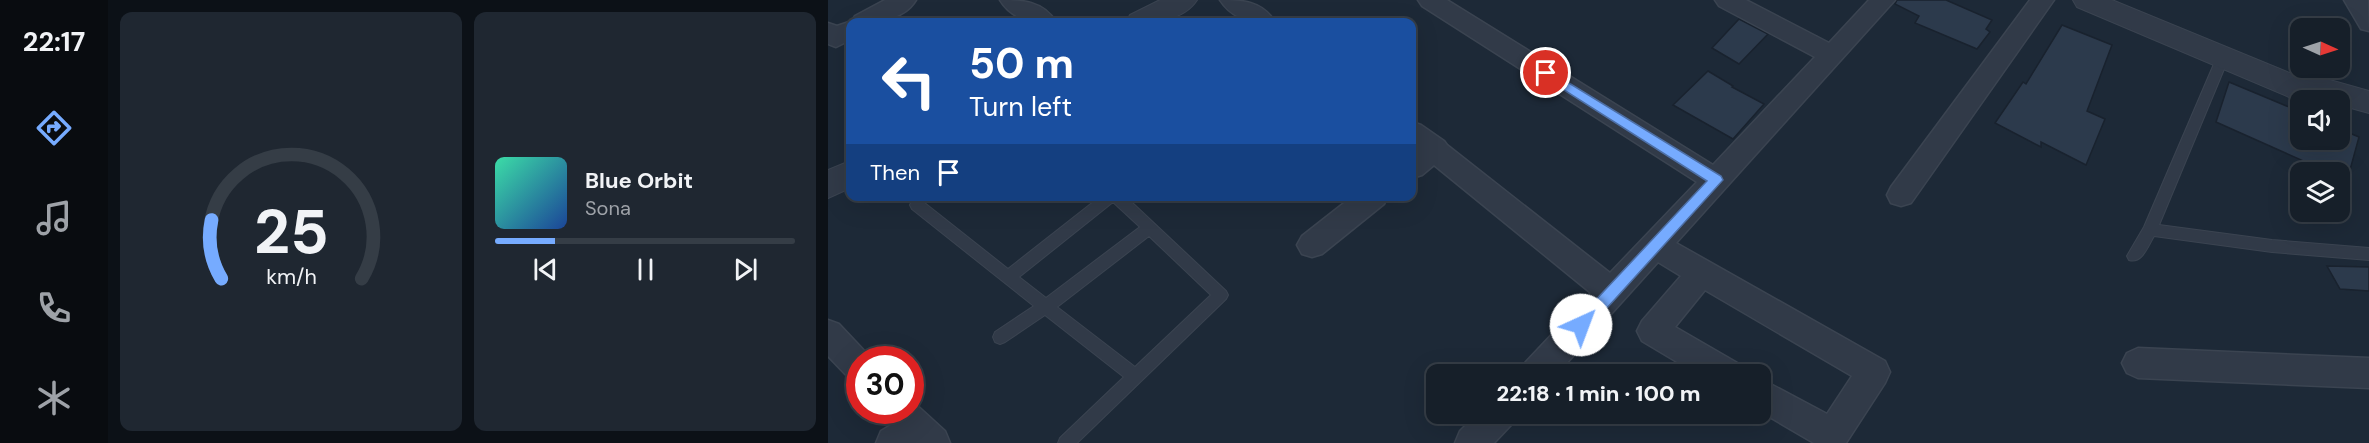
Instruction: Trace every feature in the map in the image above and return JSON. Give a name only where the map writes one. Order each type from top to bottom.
[{"type":"street","points":[[870,18],[904,0]]},
{"type":"street","points":[[1012,0],[1038,18]]},
{"type":"street","points":[[1148,18],[1183,0]]},
{"type":"street","points":[[1232,0],[1257,18]]},
{"type":"street","points":[[1430,0],[1716,180]]},
{"type":"street","points":[[1727,0],[1832,55]]},
{"type":"street","points":[[1545,364],[1883,0]]},
{"type":"street","points":[[1901,195],[2042,0]]},
{"type":"street","points":[[2087,0],[2303,90]]},
{"type":"street","points":[[2356,0],[2369,23]]},
{"type":"street","points":[[828,31],[836,38],[846,32]]},
{"type":"street","points":[[2251,68],[2369,102]]},
{"type":"street","points":[[2350,111],[2369,119]]},
{"type":"street","points":[[1416,157],[1423,140],[1612,292]]},
{"type":"street","points":[[828,185],[846,176]]},
{"type":"street","points":[[1312,245],[1368,201]]},
{"type":"street","points":[[1655,246],[1874,372],[1832,435],[1771,400]]},
{"type":"street","points":[[1702,272],[1653,331],[1709,364]]},
{"type":"street","points":[[828,334],[846,353]]},
{"type":"street","points":[[2138,363],[2369,373]]},
{"type":"street","points":[[1472,443],[1490,424]]},
{"type":"lane","points":[[2134,256],[2150,230],[2223,57]]},
{"type":"lane","points":[[1008,277],[1107,201]]},
{"type":"lane","points":[[1066,443],[1221,295],[1119,201]]},
{"type":"lane","points":[[917,205],[1135,377]]},
{"type":"lane","points":[[1000,337],[1046,307],[1149,228]]},
{"type":"lane","points":[[2150,230],[2272,246],[2369,254]]},
{"type":"building","points":[[1897,0],[1946,0],[1992,20],[1986,29],[1990,32],[1977,49],[1915,23],[1919,16],[1895,4]]},
{"type":"building","points":[[1739,19],[1768,34],[1739,64],[1712,48]]},
{"type":"building","points":[[2062,25],[2112,45],[2087,111],[2105,119],[2086,165],[2041,142],[2041,147],[1995,123],[2023,82],[2026,84]]},
{"type":"building","points":[[1708,71],[1764,104],[1733,139],[1673,105]]},
{"type":"building","points":[[2229,82],[2290,107],[2290,150],[2350,150],[2350,133],[2359,137],[2350,170],[2350,162],[2306,162],[2216,122]]},
{"type":"building","points":[[2327,266],[2369,267],[2369,291],[2340,289]]},
{"type":"route","points":[[1546,73],[1716,180],[1581,325]]}]
